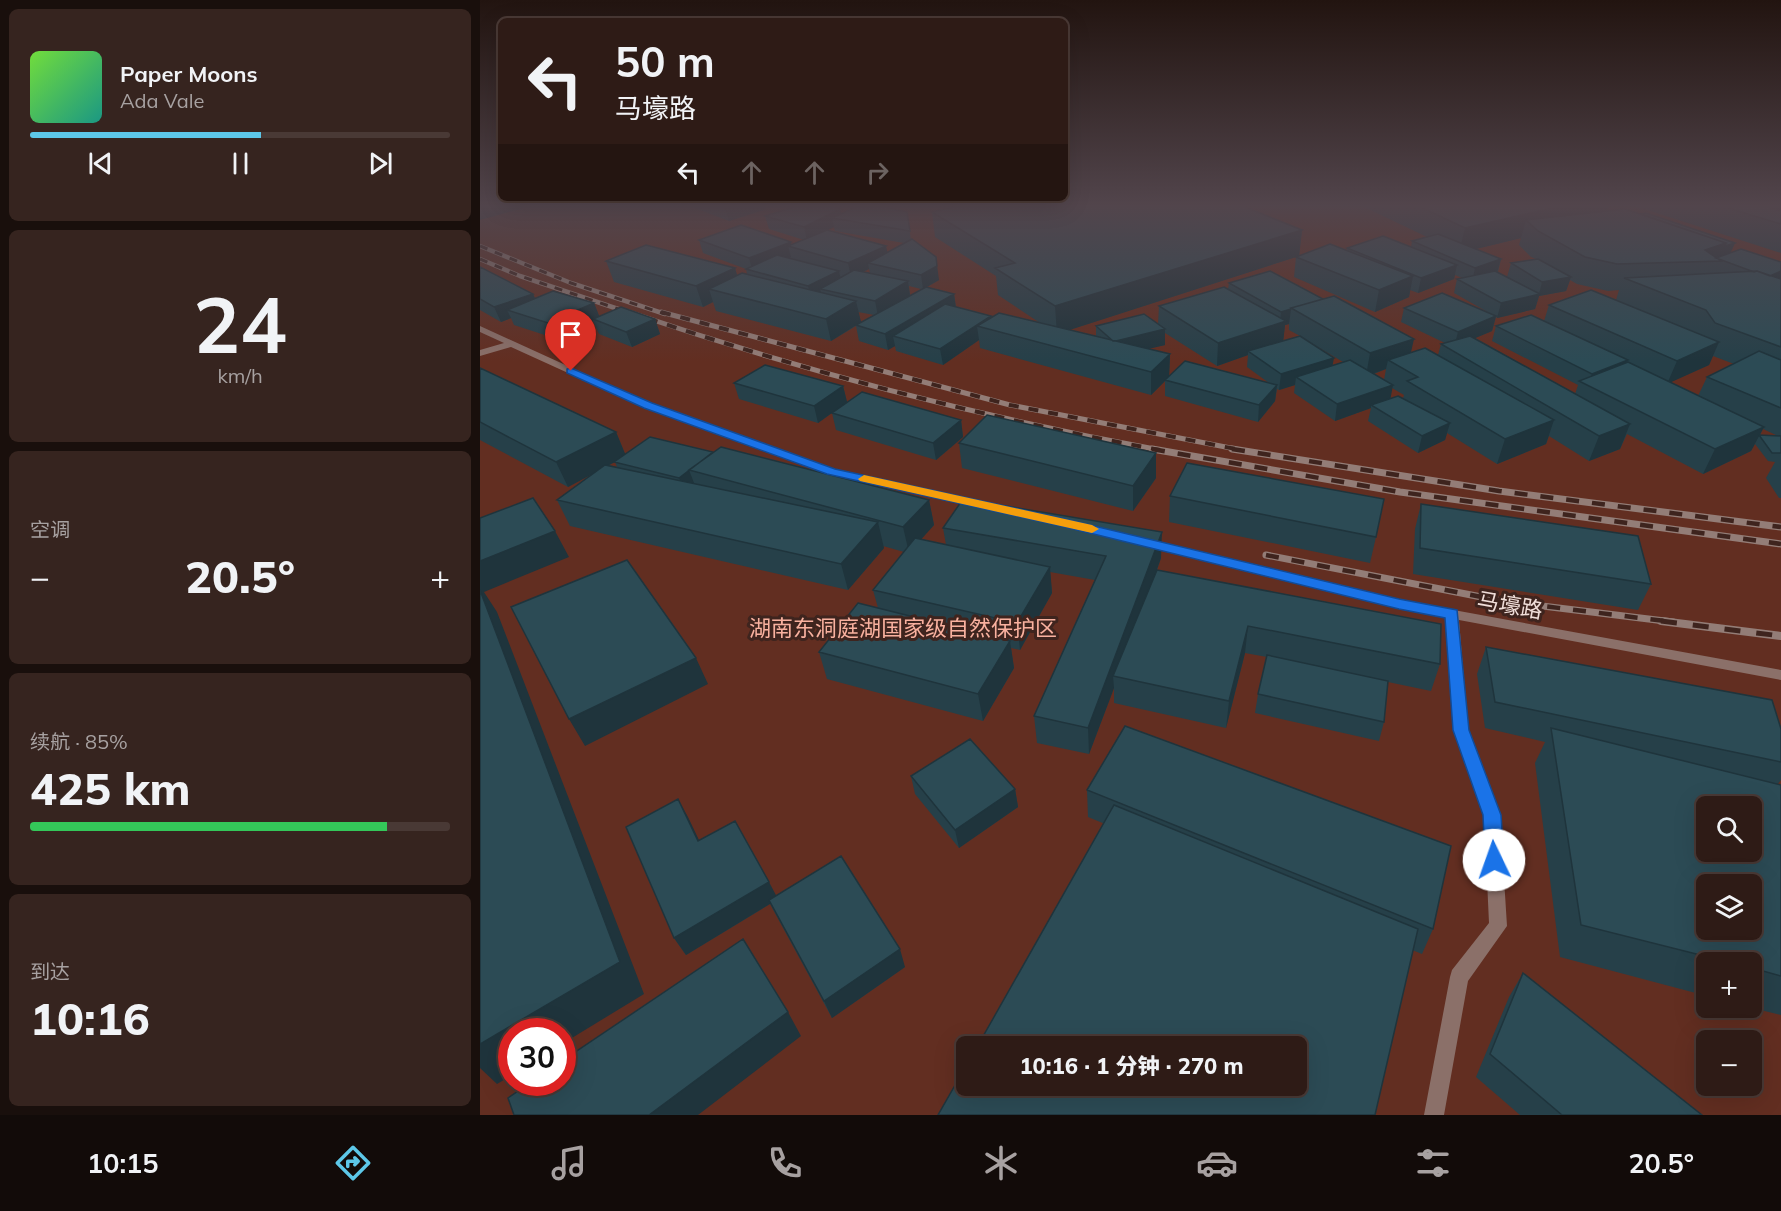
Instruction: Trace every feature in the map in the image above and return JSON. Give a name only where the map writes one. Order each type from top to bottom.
[{"type":"street","points":[[480,329],[648,406],[832,472],[983,505]]},
{"type":"street","points":[[480,353],[512,344]]},
{"type":"street","name":"马壕路","points":[[1134,540],[1399,604],[1781,675]]},
{"type":"street","points":[[1434,1115],[1459,977],[1498,926],[1492,815],[1461,730],[1452,614]]},
{"type":"green space","name":"湖南东洞庭湖国家级自然保护区","points":[[480,257],[1781,257],[1781,1115],[480,1115]]},
{"type":"building","points":[[616,257],[693,257],[735,268],[696,286],[606,261]]},
{"type":"building","points":[[772,257],[785,257],[839,271],[808,286],[746,269]]},
{"type":"building","points":[[827,257],[861,257],[848,263]]},
{"type":"building","points":[[879,257],[936,257],[937,266],[921,275],[868,263]]},
{"type":"building","points":[[1005,257],[1214,257],[1055,306],[995,268],[1015,263]]},
{"type":"building","points":[[1296,257],[1364,257],[1413,276],[1379,290]]},
{"type":"building","points":[[1369,257],[1437,257],[1457,265],[1421,278]]},
{"type":"building","points":[[1449,257],[1501,259],[1475,268]]},
{"type":"building","points":[[1585,257],[1715,257],[1721,261],[1617,264]]},
{"type":"building","points":[[1766,257],[1781,262],[1781,271],[1770,276],[1716,258]]},
{"type":"building","points":[[1538,259],[1571,277],[1542,282],[1511,263]]},
{"type":"building","points":[[480,267],[533,294],[494,307],[480,299]]},
{"type":"building","points":[[854,270],[908,281],[875,301],[820,289]]},
{"type":"building","points":[[1270,271],[1323,299],[1281,312],[1229,283]]},
{"type":"building","points":[[1495,271],[1540,294],[1501,303],[1457,279]]},
{"type":"building","points":[[1757,271],[1781,279],[1781,347],[1715,323],[1706,310],[1624,278]]},
{"type":"building","points":[[742,273],[856,301],[826,319],[709,289]]},
{"type":"building","points":[[926,287],[954,294],[885,334],[856,325]]},
{"type":"building","points":[[1224,287],[1286,321],[1218,343],[1159,306]]},
{"type":"building","points":[[1591,290],[1719,342],[1677,361],[1549,305]]},
{"type":"building","points":[[553,291],[594,303],[548,323],[507,310]]},
{"type":"building","points":[[1442,293],[1496,316],[1458,332],[1404,308]]},
{"type":"building","points":[[1334,296],[1414,339],[1370,353],[1291,308]]},
{"type":"building","points":[[945,304],[991,316],[940,349],[893,336]]},
{"type":"building","points":[[621,307],[655,319],[626,332],[593,319]]},
{"type":"building","points":[[999,313],[1170,354],[1151,372],[977,326]]},
{"type":"building","points":[[1144,314],[1165,329],[1113,341],[1096,326]]},
{"type":"building","points":[[1531,315],[1628,360],[1592,374],[1496,326]]},
{"type":"building","points":[[1300,336],[1334,358],[1281,374],[1248,351]]},
{"type":"building","points":[[1470,336],[1630,424],[1599,436],[1441,344]]},
{"type":"building","points":[[1425,348],[1554,420],[1505,439],[1407,381],[1418,377],[1388,360]]},
{"type":"building","points":[[1759,351],[1781,360],[1781,408],[1707,377]]},
{"type":"building","points":[[1350,360],[1393,385],[1337,404],[1296,377]]},
{"type":"building","points":[[1185,361],[1277,385],[1259,405],[1165,380]]},
{"type":"building","points":[[1628,362],[1764,427],[1715,449],[1579,381]]},
{"type":"building","points":[[765,365],[843,386],[814,406],[734,383]]},
{"type":"building","points":[[480,368],[616,432],[556,462],[480,422]]},
{"type":"building","points":[[862,392],[961,420],[933,443],[832,413]]},
{"type":"building","points":[[1398,396],[1450,423],[1422,436],[1371,405]]},
{"type":"building","points":[[987,415],[1156,453],[1133,486],[959,443]]},
{"type":"building","points":[[1759,435],[1781,436],[1781,453],[1772,453]]},
{"type":"building","points":[[650,437],[713,452],[679,478],[614,462]]},
{"type":"building","points":[[721,447],[929,500],[903,527],[689,470]]},
{"type":"building","points":[[1187,463],[1384,499],[1376,537],[1170,496]]},
{"type":"building","points":[[605,465],[878,522],[841,564],[557,500]]},
{"type":"building","points":[[533,498],[555,531],[480,561],[480,518]]},
{"type":"building","points":[[963,499],[1162,532],[1088,728],[1034,716],[1106,556],[943,528]]},
{"type":"building","points":[[1421,504],[1638,536],[1651,584],[1420,548]]},
{"type":"building","points":[[915,538],[1050,567],[1017,623],[873,590]]},
{"type":"building","points":[[627,560],[696,658],[569,719],[511,607]]},
{"type":"building","points":[[1157,570],[1441,624],[1440,664],[1248,626],[1229,701],[1113,676]]},
{"type":"building","points":[[480,590],[620,962],[524,1018],[498,1018],[498,1033],[480,1044]]},
{"type":"building","points":[[858,603],[1010,641],[978,694],[819,652]]},
{"type":"building","points":[[1486,647],[1772,700],[1781,729],[1781,762],[1495,702]]},
{"type":"building","points":[[1267,655],[1388,681],[1384,722],[1258,694]]},
{"type":"building","points":[[1125,726],[1451,846],[1433,929],[1087,790]]},
{"type":"building","points":[[1551,728],[1781,785],[1781,976],[1762,971],[1762,952],[1696,952],[1696,954],[1581,925]]},
{"type":"building","points":[[970,739],[1015,789],[955,830],[911,776]]},
{"type":"building","points":[[678,799],[698,841],[735,821],[769,882],[674,938],[626,827]]},
{"type":"building","points":[[1114,805],[1418,929],[1375,1115],[938,1115],[956,1084],[956,1096],[1307,1096],[1307,1036],[983,1036]]},
{"type":"building","points":[[841,856],[900,949],[824,1001],[769,900]]},
{"type":"building","points":[[743,939],[788,1012],[649,1115],[514,1115],[508,1098],[511,1096],[576,1096],[576,1052]]},
{"type":"building","points":[[1523,973],[1702,1115],[1562,1115],[1490,1054]]},
{"type":"railway","points":[[507,257],[571,283],[665,314]]},
{"type":"railway","points":[[480,259],[520,276],[633,314]]},
{"type":"railway","points":[[629,312],[760,354],[892,391],[1025,423],[1160,450]]},
{"type":"railway","points":[[661,312],[1010,405],[1241,450]]},
{"type":"railway","points":[[1152,449],[1400,492],[1781,544]]},
{"type":"railway","points":[[1232,449],[1499,491],[1781,527]]},
{"type":"railway","points":[[1266,555],[1502,601],[1673,622]]},
{"type":"railway","points":[[1661,621],[1781,636]]},
{"type":"slow traffic","points":[[864,479],[1092,529]]},
{"type":"route","points":[[571,371],[648,406],[832,472],[1065,523],[1399,604],[1452,614],[1461,730],[1492,815],[1494,860]]}]
